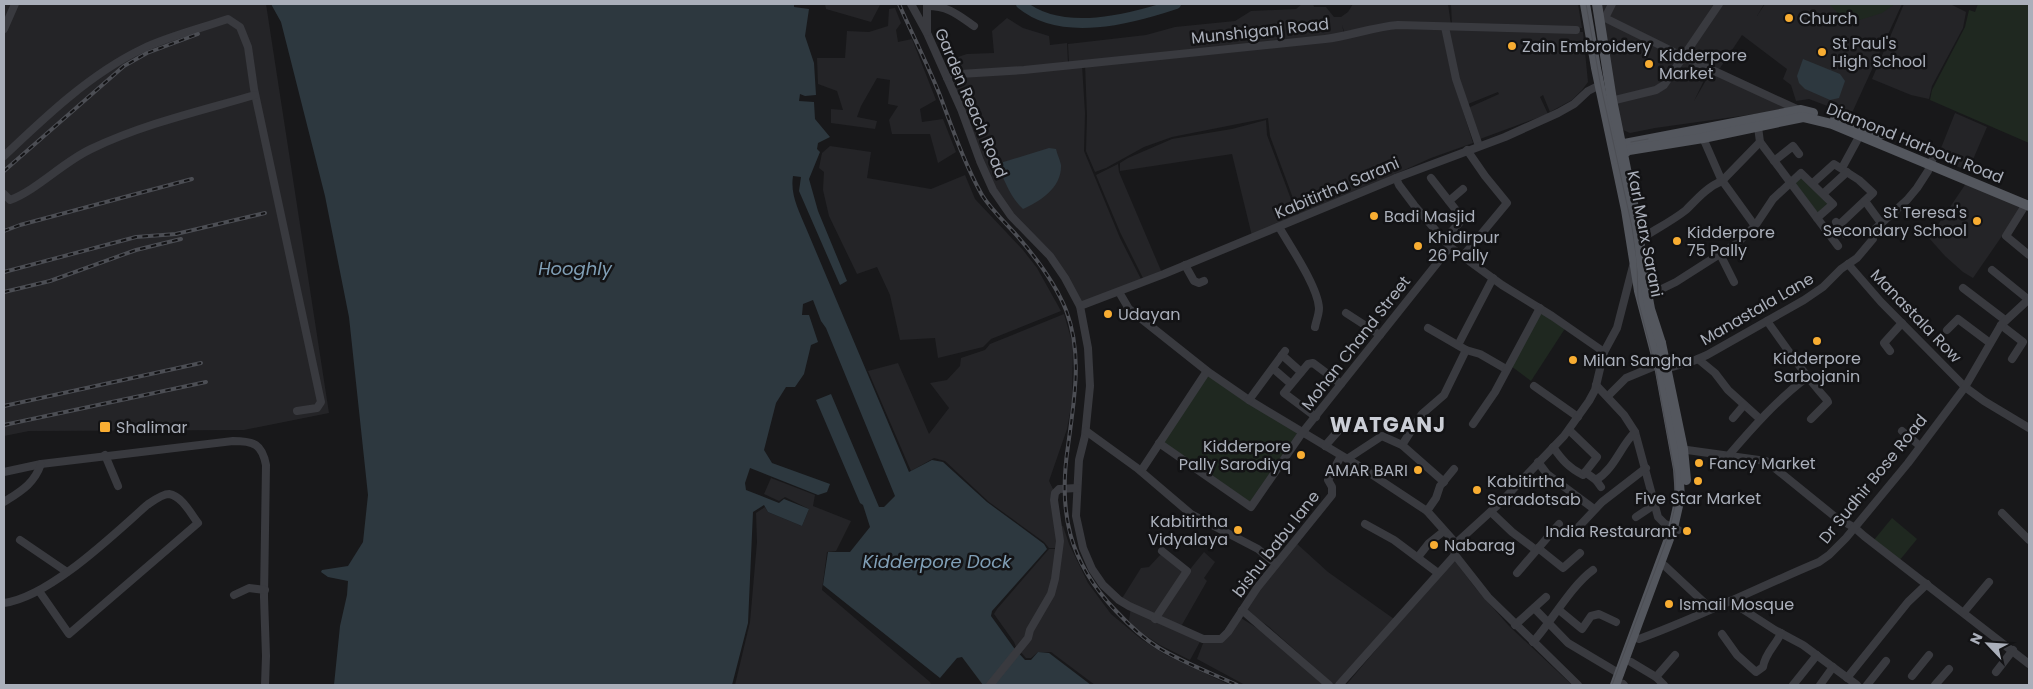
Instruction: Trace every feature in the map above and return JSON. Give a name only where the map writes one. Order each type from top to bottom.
[{"type":"main road","name":"Karl Marx Sarani","points":[[1586,4],[1603,103],[1633,246],[1642,299],[1660,368]]},
{"type":"main road","points":[[1597,4],[1612,100],[1638,228],[1642,266],[1650,308],[1661,343],[1660,368],[1679,449],[1686,492],[1685,508],[1636,638],[1620,674],[1621,685]]},
{"type":"main road","name":"Diamond Harbour Road","points":[[1613,146],[1802,113],[1850,123],[2028,204]]},
{"type":"main road","name":"Diamond Harbour Road","points":[[1616,162],[1624,152],[1629,150],[1758,127],[1802,113],[1932,161]]},
{"type":"main road","points":[[1621,685],[1631,662],[1636,638]]},
{"type":"street","points":[[4,30],[15,4]]},
{"type":"street","name":"Garden Reach Road","points":[[911,4],[928,33],[993,190],[1011,216],[1050,256],[1065,278],[1080,306],[1088,348],[1090,386],[1086,431],[1079,460],[1076,516],[1079,532],[1092,569],[1103,585],[1119,600],[1155,619]]},
{"type":"street","points":[[1612,4],[1605,18],[1802,113]]},
{"type":"street","points":[[1603,103],[1656,90],[1664,85],[1719,4]]},
{"type":"street","points":[[928,33],[927,5],[941,5],[974,26]]},
{"type":"street","points":[[4,156],[40,122],[104,71],[143,48],[228,19],[240,27],[248,47],[256,95],[321,402],[317,408],[297,411]]},
{"type":"street","name":"Munshiganj Road","points":[[947,78],[960,74],[1024,70],[1325,39],[1378,27],[1398,25],[1576,30]]},
{"type":"street","points":[[1445,27],[1456,79],[1479,146]]},
{"type":"street","name":"Kabitirtha Sarani","points":[[1080,306],[1119,292],[1396,178],[1505,137],[1558,113],[1574,104],[1588,91],[1600,84]]},
{"type":"street","points":[[4,194],[10,200],[20,196],[65,163],[89,150],[135,130],[256,95]]},
{"type":"street","points":[[1758,127],[1760,142],[1838,246]]},
{"type":"street","points":[[1824,193],[1844,170],[1860,135]]},
{"type":"street","points":[[1703,138],[1710,158],[1722,181],[1755,226]]},
{"type":"street","points":[[1453,546],[1491,512],[1553,447],[1578,417],[1596,390],[1604,352],[1620,319],[1632,269],[1633,246],[1678,216],[1694,200],[1722,181],[1760,142]]},
{"type":"street","points":[[1774,161],[1793,146],[1798,154]]},
{"type":"street","points":[[1463,256],[1507,203],[1484,176],[1467,150]]},
{"type":"street","name":"Manastala Lane","points":[[1608,396],[1626,378],[1698,359],[1823,287],[1841,269],[1858,258],[1866,250],[1873,240],[1875,229],[1907,200],[1917,188],[1932,161]]},
{"type":"street","points":[[1813,184],[1834,164],[1859,180],[1873,193],[1837,224],[1845,234]]},
{"type":"street","points":[[1642,299],[1676,282],[1737,243],[1755,226],[1773,199],[1801,172],[1833,204],[1819,221]]},
{"type":"street","points":[[1396,178],[1414,205],[1450,247],[1604,352]]},
{"type":"street","points":[[1431,178],[1459,214],[1460,222],[1444,240]]},
{"type":"street","points":[[1449,201],[1463,189]]},
{"type":"street","points":[[1865,201],[1881,224]]},
{"type":"street","points":[[2028,204],[2006,236],[2029,255]]},
{"type":"street","points":[[1279,227],[1316,296],[1319,306],[1315,327]]},
{"type":"street","name":"Mohan Chand Street","points":[[1159,443],[1251,507],[1302,433],[1450,247]]},
{"type":"street","points":[[1720,254],[1734,282]]},
{"type":"street","name":"Manastala Row","points":[[1848,264],[1902,323],[1965,387],[1984,401],[2029,428]]},
{"type":"street","points":[[1185,265],[1194,282],[1204,282]]},
{"type":"street","points":[[1992,270],[2029,299]]},
{"type":"street","points":[[1458,345],[1493,278]]},
{"type":"street","points":[[1963,288],[2023,342],[2012,359]]},
{"type":"street","points":[[1119,292],[1129,308],[1207,371],[1249,400],[1427,510],[1452,539],[1455,555],[1488,597],[1578,685]]},
{"type":"street","name":"Dr Sudhir Bose Road","points":[[1636,638],[1730,601],[1819,562],[1829,555],[1855,528],[1965,387],[2003,322],[2029,299]]},
{"type":"street","points":[[1473,424],[1486,407],[1540,308]]},
{"type":"street","points":[[1346,313],[1380,335]]},
{"type":"street","points":[[1947,330],[1958,319],[1990,343]]},
{"type":"street","points":[[1766,320],[1806,378],[1828,402],[1811,419]]},
{"type":"street","points":[[1890,351],[1884,343],[1902,323]]},
{"type":"street","points":[[1428,328],[1466,350],[1480,354],[1506,369]]},
{"type":"street","points":[[1402,445],[1422,414],[1444,395],[1466,350]]},
{"type":"street","points":[[1249,400],[1283,353],[1301,372]]},
{"type":"street","points":[[1698,359],[1715,373],[1728,390],[1760,419]]},
{"type":"street","points":[[1316,417],[1284,393],[1308,364],[1313,363],[1341,384]]},
{"type":"street","points":[[1141,471],[1207,371]]},
{"type":"street","points":[[1276,371],[1291,384]]},
{"type":"street","points":[[1729,455],[1760,419],[1787,392],[1806,378]]},
{"type":"street","points":[[1596,385],[1624,415],[1635,432],[1658,517],[1665,524],[1676,529]]},
{"type":"street","points":[[1534,386],[1578,417]]},
{"type":"street","points":[[1733,418],[1744,405]]},
{"type":"street","points":[[1325,446],[1346,422]]},
{"type":"street","points":[[1553,447],[1562,461],[1583,475],[1597,457],[1568,430]]},
{"type":"street","points":[[1086,431],[1141,471],[1190,514],[1258,549],[1276,564]]},
{"type":"street","points":[[1902,431],[1920,446]]},
{"type":"street","points":[[1596,480],[1614,462],[1621,453],[1625,442],[1635,432]]},
{"type":"street","points":[[1344,458],[1382,436],[1402,445],[1444,482]]},
{"type":"street","points":[[4,472],[41,464],[105,455],[233,441],[247,441],[258,446],[264,452],[266,466],[266,656],[264,685]]},
{"type":"street","points":[[1679,449],[1766,461],[1834,516],[1855,528],[2029,664]]},
{"type":"street","points":[[105,455],[118,486]]},
{"type":"street","name":"bishu babu lane","points":[[1155,619],[1203,639],[1221,639],[1228,632],[1276,564],[1332,495],[1332,487],[1328,480],[1344,458]]},
{"type":"street","points":[[1538,462],[1547,474],[1594,509]]},
{"type":"street","points":[[4,502],[22,490],[36,477],[41,464]]},
{"type":"street","points":[[1427,510],[1454,468]]},
{"type":"street","points":[[1570,535],[1594,509],[1646,468]]},
{"type":"street","points":[[1585,472],[1596,480],[1601,488]]},
{"type":"street","points":[[990,685],[1028,638],[1030,630],[1051,594],[1060,541],[1054,500],[1055,493],[1059,489],[1077,488]]},
{"type":"street","points":[[4,603],[15,602],[39,591],[67,572],[147,505],[161,496],[169,494],[176,498],[184,504],[198,523],[69,634],[39,591]]},
{"type":"street","points":[[1636,517],[1654,505]]},
{"type":"street","points":[[1491,512],[1512,532],[1563,568],[1580,554]]},
{"type":"street","points":[[2002,513],[2029,540]]},
{"type":"street","points":[[1365,524],[1394,540],[1438,573]]},
{"type":"street","points":[[1517,573],[1559,524]]},
{"type":"street","points":[[1418,557],[1429,543],[1444,531]]},
{"type":"street","points":[[20,540],[67,572]]},
{"type":"street","points":[[1155,619],[1187,571],[1162,551]]},
{"type":"street","points":[[1339,685],[1455,555]]},
{"type":"street","points":[[1662,566],[1711,609]]},
{"type":"street","points":[[1533,642],[1585,576],[1593,570]]},
{"type":"street","points":[[1964,612],[1988,582]]},
{"type":"street","points":[[1847,678],[1908,602],[1927,584]]},
{"type":"street","points":[[234,594],[249,588],[265,590]]},
{"type":"street","points":[[1515,625],[1546,597]]},
{"type":"street","points":[[1730,601],[1818,655],[1857,685]]},
{"type":"street","points":[[1534,608],[1548,625],[1568,643],[1620,674]]},
{"type":"street","points":[[1242,610],[1329,685]]},
{"type":"street","points":[[1559,610],[1582,629],[1591,616],[1599,614],[1616,622]]},
{"type":"street","points":[[1722,634],[1737,655],[1756,672],[1763,667],[1764,658],[1776,644],[1782,633]]},
{"type":"street","points":[[1996,672],[2013,650]]},
{"type":"street","points":[[1656,677],[1675,655]]},
{"type":"street","points":[[1793,685],[1818,655]]},
{"type":"street","points":[[1912,676],[1929,655]]},
{"type":"street","points":[[1631,662],[1656,677],[1664,685]]},
{"type":"street","points":[[1867,685],[1886,662]]},
{"type":"street","points":[[1820,685],[1833,667]]},
{"type":"street","points":[[1935,685],[1949,669]]},
{"type":"shaded area","points":[[4,4],[266,4],[329,413],[244,430],[29,431],[4,436]]},
{"type":"shaded area","points":[[825,4],[895,4],[880,5],[871,22],[826,9]]},
{"type":"shaded area","points":[[1302,4],[1326,7],[1334,17],[1341,17],[1348,12],[1353,4],[1448,4],[1451,25],[1399,23],[1345,34],[1342,25],[1344,34],[1069,63],[1068,44],[1146,35],[1175,27],[1235,21],[1251,11],[1296,9]]},
{"type":"shaded area","points":[[1451,4],[1578,4],[1582,28],[1452,25]]},
{"type":"shaded area","name":"Kidderpore Market","points":[[1593,4],[1718,4],[1684,54],[1709,70],[1694,101],[1712,70],[1788,106],[1783,110],[1630,133],[1621,129]]},
{"type":"shaded area","name":"St Paul's High School","points":[[1720,4],[1764,4],[1757,16],[1765,4],[1902,4],[1851,115],[1809,99],[1796,101],[1791,85],[1783,79],[1787,69],[1742,35],[1718,71],[1686,57]]},
{"type":"shaded area","points":[[1829,4],[1895,4],[1882,13],[1853,22],[1840,15]]},
{"type":"shaded area","points":[[1904,4],[1950,4],[1966,12],[1963,28],[1932,86],[1929,99],[1911,95],[1872,79]]},
{"type":"shaded area","points":[[1978,4],[2029,4],[2029,143],[1930,100],[1932,90],[1965,27],[1969,10],[1975,12]]},
{"type":"shaded area","points":[[895,8],[901,23],[896,30],[898,42],[912,39],[936,100],[920,109],[922,122],[943,119],[956,152],[938,163],[930,134],[892,134],[889,120],[898,106],[888,104],[890,80],[877,78],[857,117],[877,121],[875,129],[831,123],[831,109],[843,110],[837,91],[818,84],[817,58],[845,58],[847,31],[869,32],[888,26],[889,9]]},
{"type":"shaded area","points":[[1007,18],[1023,28],[1049,36],[1050,45],[1067,43],[1068,63],[963,72],[958,57],[967,54],[994,53],[992,31]]},
{"type":"shaded area","points":[[1378,28],[1442,29],[1452,76],[1473,143],[1431,158],[1300,217],[1270,136],[1268,118],[1172,137],[1144,147],[1095,172],[1086,151],[1085,64],[1305,42]]},
{"type":"shaded area","points":[[1447,28],[1583,32],[1588,82],[1572,100],[1550,112],[1543,95],[1540,97],[1548,114],[1480,139],[1468,108],[1499,94],[1498,92],[1468,104],[1458,76]]},
{"type":"shaded area","points":[[1082,65],[1085,113],[1084,151],[1120,238],[1142,281],[1081,304],[1053,257],[1028,233],[994,190],[950,79],[960,76]]},
{"type":"shaded area","points":[[1955,113],[1987,127],[1968,171],[1937,158]]},
{"type":"shaded area","points":[[1266,120],[1267,135],[1298,218],[1252,236],[1232,154],[1120,171],[1120,163],[1128,158],[1172,139],[1232,129]]},
{"type":"shaded area","points":[[830,146],[871,152],[867,178],[931,189],[965,175],[975,199],[1023,250],[1037,268],[1061,311],[991,339],[983,347],[938,358],[935,338],[900,340],[890,295],[877,267],[857,274],[829,216],[823,190],[824,172],[819,168],[822,153]]},
{"type":"shaded area","points":[[1118,164],[1119,172],[1162,273],[1144,280],[1120,232],[1096,175]]},
{"type":"shaded area","points":[[1801,174],[1831,204],[1817,216],[1792,182]]},
{"type":"shaded area","name":"St Teresa's Secondary School","points":[[1969,179],[2024,204],[1973,278],[1945,256],[1929,238]]},
{"type":"shaded area","points":[[1540,310],[1566,327],[1531,381],[1511,366]]},
{"type":"shaded area","points":[[1064,314],[1073,345],[1072,401],[1067,429],[1049,481],[1054,491],[1057,548],[1049,548],[1044,542],[989,502],[945,461],[934,458],[911,471],[868,371],[898,363],[929,434],[949,408],[930,383],[947,380],[960,366],[961,358],[985,350],[990,344]]},
{"type":"shaded area","points":[[1208,374],[1298,432],[1250,502],[1162,442]]},
{"type":"shaded area","points":[[771,478],[815,495],[813,506],[851,521],[836,551],[827,552],[822,590],[930,682],[931,685],[735,685],[750,622],[757,542],[756,513],[765,507],[768,512],[802,526],[809,509],[785,497],[779,501],[764,494]]},
{"type":"shaded area","points":[[1892,518],[1917,539],[1899,561],[1874,540]]},
{"type":"shaded area","points":[[1063,526],[1069,544],[1088,583],[1111,614],[1141,639],[1166,655],[1230,685],[1095,685],[1051,652],[1038,652],[1031,658],[1026,658],[1016,647],[994,614],[1049,549],[1061,549],[1060,527]]},
{"type":"shaded area","points":[[1295,542],[1328,572],[1394,619],[1334,685],[1268,626],[1245,610]]},
{"type":"shaded area","points":[[1204,552],[1215,562],[1204,578],[1207,581],[1179,630],[1201,640],[1190,660],[1160,645],[1139,631],[1129,621],[1131,606],[1121,600],[1141,568],[1149,567],[1162,553],[1187,573]]},
{"type":"shaded area","points":[[1455,561],[1509,626],[1572,685],[1346,685],[1431,585]]},
{"type":"shaded area","points":[[1241,618],[1260,630],[1324,685],[1245,685],[1197,659],[1204,641],[1219,643]]},
{"type":"water","name":"Hooghly","points":[[271,4],[794,4],[794,7],[809,9],[805,36],[814,63],[816,95],[805,96],[800,94],[799,101],[814,102],[815,119],[830,137],[818,143],[817,149],[820,152],[809,179],[818,211],[847,281],[840,285],[799,191],[801,177],[793,176],[794,196],[801,215],[909,472],[932,460],[943,462],[987,502],[1044,544],[1047,549],[992,611],[991,616],[1025,660],[1031,660],[1038,652],[1049,653],[1091,685],[983,685],[962,657],[957,658],[940,678],[823,585],[828,552],[850,552],[870,527],[863,505],[860,503],[816,400],[831,394],[879,507],[884,507],[895,496],[813,300],[803,304],[802,315],[809,315],[818,342],[811,345],[804,374],[795,387],[786,387],[776,403],[764,450],[772,463],[830,484],[827,492],[818,495],[750,468],[745,483],[746,490],[779,503],[784,499],[809,509],[802,526],[768,512],[764,505],[753,512],[748,623],[732,685],[334,685],[340,626],[348,581],[328,577],[321,572],[322,570],[348,566],[363,542],[368,495],[349,317],[325,196],[281,22]]},
{"type":"water","points":[[1803,59],[1840,74],[1845,81],[1839,98],[1830,100],[1805,89],[1799,83],[1797,76]]},
{"type":"water","points":[[1049,148],[1056,149],[1061,163],[1058,180],[1049,192],[1037,202],[1023,209],[1011,193],[997,164]]},
{"type":"waterway","points":[[1021,4],[1038,14],[1056,20],[1076,23],[1118,20],[1176,4]]},
{"type":"tram line","points":[[1586,4],[1600,82],[1632,227],[1637,261],[1638,300],[1655,366],[1675,474],[1675,506],[1668,536],[1612,685]]},
{"type":"tram line","points":[[1631,142],[1648,139]]},
{"type":"railway","points":[[899,4],[934,82],[964,158],[982,195],[1039,263],[1057,291],[1066,310],[1071,327],[1076,361],[1073,412],[1065,470],[1066,515],[1078,555],[1087,574],[1100,593],[1142,636],[1178,658],[1237,685]]},
{"type":"railway","points":[[4,171],[124,66],[147,53],[198,34]]},
{"type":"railway","points":[[4,231],[20,225],[192,179]]},
{"type":"railway","points":[[4,272],[136,237],[176,234],[265,213]]},
{"type":"railway","points":[[4,292],[50,281],[136,250],[181,239]]},
{"type":"railway","points":[[4,406],[201,363]]},
{"type":"railway","points":[[4,425],[206,382]]},
{"type":"place","name":"Church","points":[[1789,18]]},
{"type":"place","name":"Zain Embroidery","points":[[1512,46]]},
{"type":"place","name":"St Paul's High School","points":[[1822,52]]},
{"type":"place","name":"Kidderpore Market","points":[[1649,64]]},
{"type":"place","name":"Badi Masjid","points":[[1374,216]]},
{"type":"place","name":"St Teresa's Secondary School","points":[[1977,221]]},
{"type":"place","name":"Kidderpore 75 Pally","points":[[1677,241]]},
{"type":"place","name":"Khidirpur 26 Pally","points":[[1418,246]]},
{"type":"place","name":"Udayan","points":[[1108,314]]},
{"type":"place","name":"Kidderpore Sarbojanin","points":[[1817,341]]},
{"type":"place","name":"Milan Sangha","points":[[1573,360]]},
{"type":"place","name":"Shalimar","points":[[105,427]]},
{"type":"place","name":"Kidderpore Pally Sarodiyq","points":[[1301,455]]},
{"type":"place","name":"Fancy Market","points":[[1699,463]]},
{"type":"place","name":"AMAR BARI","points":[[1418,470]]},
{"type":"place","name":"Five Star Market","points":[[1698,481]]},
{"type":"place","name":"Kabitirtha Saradotsab","points":[[1477,490]]},
{"type":"place","name":"Kabitirtha Vidyalaya","points":[[1238,530]]},
{"type":"place","name":"India Restaurant","points":[[1687,531]]},
{"type":"place","name":"Nabarag","points":[[1434,545]]},
{"type":"place","name":"Ismail Mosque","points":[[1669,604]]},
{"type":"district","name":"WATGANJ","points":[[1388,424]]},
{"type":"water label","name":"Kidderpore Dock","points":[[937,561]]}]
